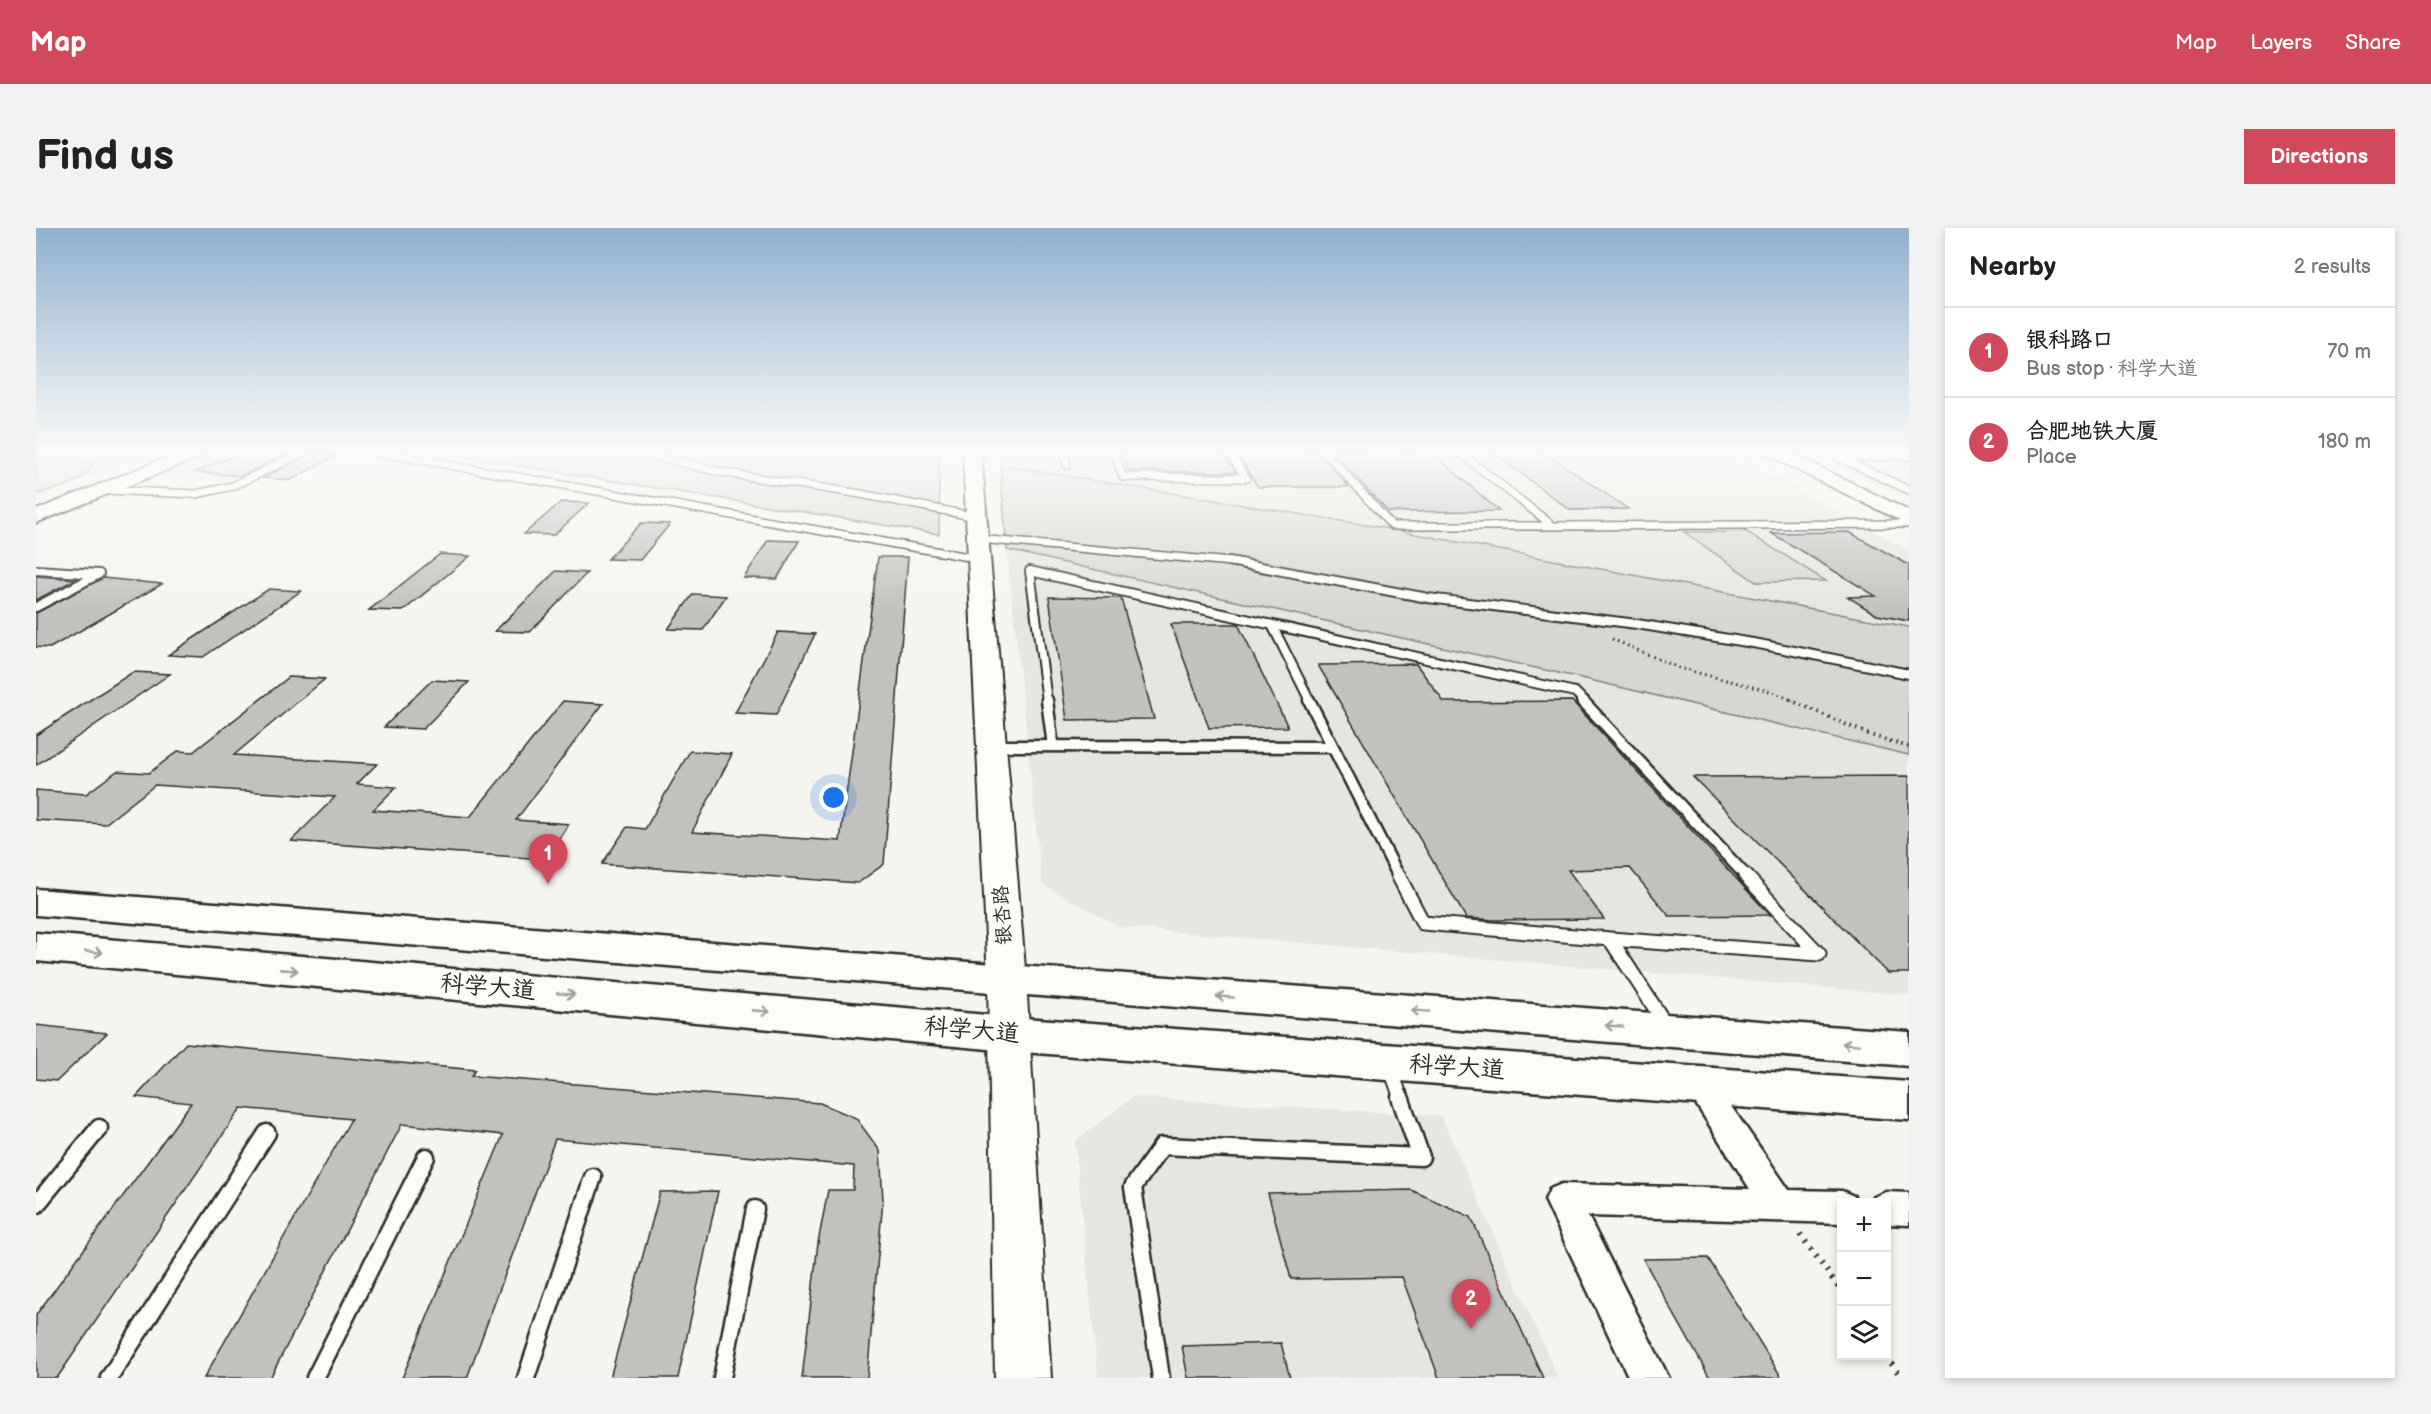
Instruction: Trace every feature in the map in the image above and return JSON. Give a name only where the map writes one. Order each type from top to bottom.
[{"type":"main road","points":[[36,902],[1909,1049]]},
{"type":"main road","name":"科学大道","points":[[36,947],[1010,1034],[1909,1101]]},
{"type":"street","points":[[36,517],[65,506]]},
{"type":"street","name":"银杏路","points":[[976,506],[1010,1034],[1023,1378]]},
{"type":"street","points":[[1882,506],[1909,519]]},
{"type":"street","points":[[1699,1085],[1780,1205]]},
{"type":"street","points":[[1649,1378],[1562,1200],[1837,1207]]},
{"type":"street","points":[[1891,1208],[1909,1209]]},
{"type":"lane","points":[[753,506],[979,538],[1239,562],[1428,598],[1574,616],[1759,644],[1909,674]]},
{"type":"lane","points":[[915,506],[953,514],[979,538]]},
{"type":"lane","points":[[1374,506],[1392,526],[1909,524]]},
{"type":"lane","points":[[1528,506],[1554,526]]},
{"type":"lane","points":[[36,570],[99,574],[36,607]]},
{"type":"lane","points":[[1053,746],[1030,571],[1575,692],[1819,954],[1423,923],[1272,625]]},
{"type":"lane","points":[[992,746],[1333,747]]},
{"type":"lane","points":[[1610,939],[1669,1030]]},
{"type":"lane","points":[[1161,1378],[1133,1187],[1138,1179],[1162,1146],[1421,1156],[1388,1062]]},
{"type":"lane","points":[[36,1205],[99,1128]]},
{"type":"lane","points":[[110,1378],[267,1133]]},
{"type":"lane","points":[[315,1378],[426,1156]]},
{"type":"lane","points":[[526,1378],[593,1177]]},
{"type":"lane","points":[[722,1378],[755,1209]]},
{"type":"path","points":[[1574,616],[1610,638],[1650,653],[1679,668],[1773,692],[1870,735],[1909,747]]},
{"type":"path","points":[[1780,1205],[1837,1285]]},
{"type":"path","points":[[1889,1360],[1902,1378]]},
{"type":"shaded area","points":[[765,506],[939,506],[939,534]]},
{"type":"shaded area","points":[[1003,506],[1248,506],[1378,527],[1909,627],[1909,755],[1581,678],[1007,550]]},
{"type":"shaded area","points":[[1248,506],[1826,506],[1909,550],[1909,627],[1378,527]]},
{"type":"shaded area","points":[[1684,532],[1747,532],[1826,581],[1756,582]]},
{"type":"shaded area","points":[[1007,550],[1581,678],[1909,755],[1909,995],[1119,927],[1042,884]]},
{"type":"shaded area","points":[[1132,1097],[1441,1116],[1558,1378],[1098,1378],[1075,1142]]},
{"type":"building","points":[[557,506],[586,506],[554,535],[524,534]]},
{"type":"building","points":[[1382,506],[1493,506],[1499,511],[1388,512]]},
{"type":"building","points":[[1564,506],[1623,506],[1628,509],[1570,510]]},
{"type":"building","points":[[641,523],[670,524],[640,560],[608,559]]},
{"type":"building","points":[[1849,532],[1909,565],[1909,621],[1877,615],[1848,597],[1876,596],[1771,533]]},
{"type":"building","points":[[768,540],[799,541],[777,579],[744,578]]},
{"type":"building","points":[[440,554],[470,556],[403,611],[369,610]]},
{"type":"building","points":[[878,557],[908,557],[884,864],[858,883],[602,864],[627,827],[645,829],[690,751],[732,754],[692,832],[840,841]]},
{"type":"building","points":[[556,571],[587,573],[530,632],[495,631]]},
{"type":"building","points":[[36,576],[76,579],[36,600]]},
{"type":"building","points":[[103,578],[162,584],[50,648],[36,647],[36,613]]},
{"type":"building","points":[[269,589],[301,591],[203,657],[168,655]]},
{"type":"building","points":[[693,594],[726,596],[703,630],[668,629]]},
{"type":"building","points":[[1049,597],[1121,598],[1154,719],[1067,720]]},
{"type":"building","points":[[1171,624],[1238,624],[1288,727],[1209,728]]},
{"type":"building","points":[[778,632],[815,634],[776,715],[735,713]]},
{"type":"building","points":[[1416,664],[1444,702],[1572,701],[1770,915],[1669,916],[1630,868],[1568,870],[1604,919],[1466,918],[1318,665]]},
{"type":"building","points":[[133,672],[170,674],[36,765],[36,735]]},
{"type":"building","points":[[289,677],[325,679],[234,755],[377,764],[357,784],[396,787],[373,810],[470,817],[563,701],[603,704],[516,820],[569,824],[545,859],[291,841],[335,797],[155,785],[105,824],[36,820],[36,790],[86,794],[117,771],[149,773],[178,751],[193,752]]},
{"type":"building","points":[[432,680],[469,682],[423,729],[384,727]]},
{"type":"building","points":[[1909,776],[1909,973],[1888,973],[1693,777]]},
{"type":"building","points":[[36,1025],[107,1033],[57,1081],[36,1079]]},
{"type":"building","points":[[186,1043],[475,1070],[471,1076],[820,1103],[856,1118],[880,1151],[883,1200],[867,1378],[802,1378],[818,1243],[828,1190],[853,1190],[854,1166],[555,1139],[467,1378],[402,1378],[503,1135],[402,1124],[270,1378],[204,1378],[351,1119],[241,1108],[57,1378],[36,1378],[36,1315],[191,1103],[136,1097]]},
{"type":"building","points":[[1411,1190],[1471,1217],[1543,1378],[1439,1378],[1402,1277],[1291,1279],[1268,1193]]},
{"type":"building","points":[[718,1191],[678,1378],[610,1378],[660,1192]]},
{"type":"building","points":[[1708,1258],[1782,1378],[1710,1378],[1643,1259]]},
{"type":"building","points":[[1281,1343],[1290,1378],[1188,1378],[1182,1346]]},
{"type":"place","name":"银科路口","points":[[548,884]]},
{"type":"place","name":"合肥地铁大厦","points":[[1471,1329]]}]
